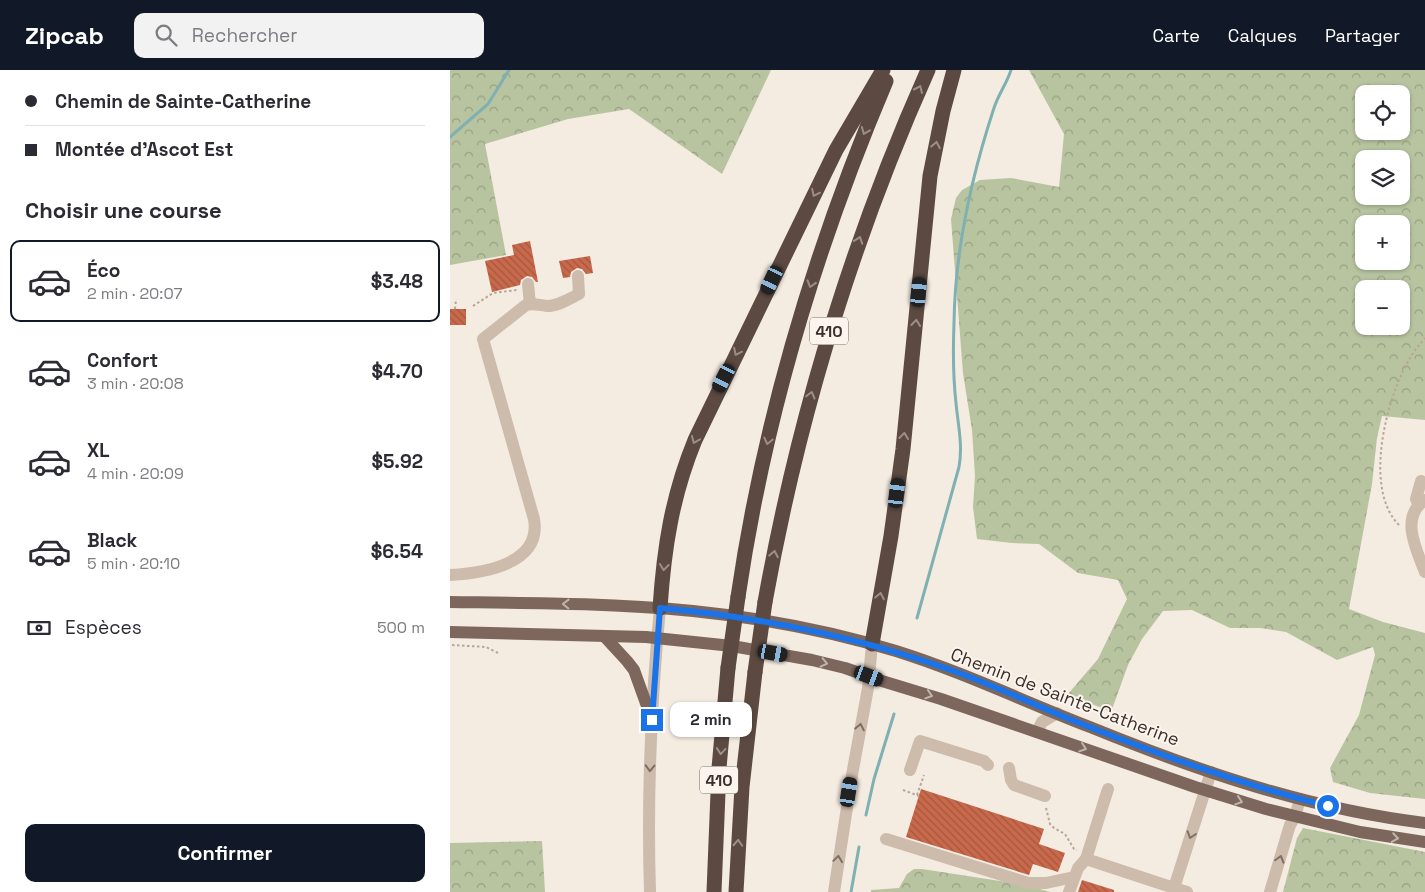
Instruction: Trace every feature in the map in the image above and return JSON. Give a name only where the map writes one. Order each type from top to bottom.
[{"type":"highway","points":[[660,608],[665,553],[671,516],[680,480],[693,445],[710,406],[836,150],[883,70]]},
{"type":"highway","name":"410","points":[[714,892],[719,768],[728,668],[738,597],[761,471],[795,337],[833,216],[890,70]]},
{"type":"highway","name":"410","points":[[736,892],[742,780],[754,672],[765,602],[794,459],[826,342],[852,261],[877,191],[928,70]]},
{"type":"highway","points":[[872,644],[891,536],[903,449],[930,176],[942,111],[954,70]]},
{"type":"main road","name":"Chemin de Sainte-Catherine","points":[[450,602],[660,608],[760,620],[815,631],[872,644],[961,673],[1100,731],[1256,787],[1362,813],[1425,823]]},
{"type":"main road","points":[[450,632],[657,638],[790,656],[845,668],[1255,806],[1365,833],[1425,842]]},
{"type":"main road","points":[[604,636],[634,670],[652,720]]},
{"type":"street","points":[[450,575],[474,572],[505,564],[517,558],[530,546],[535,528],[534,518],[483,339],[522,306],[530,304],[553,306],[579,294],[578,276]]},
{"type":"street","points":[[529,286],[530,304]]},
{"type":"street","points":[[1421,481],[1416,499],[1422,503],[1413,516],[1412,531],[1415,548],[1425,572]]},
{"type":"street","points":[[650,892],[649,826],[652,720],[660,608]]},
{"type":"street","points":[[834,892],[841,838],[868,688],[872,644]]},
{"type":"street","points":[[1037,732],[1042,722],[1057,713]]},
{"type":"street","points":[[910,770],[920,741],[984,761],[988,765]]},
{"type":"street","points":[[1009,768],[1014,785],[1045,802]]},
{"type":"street","points":[[1174,888],[1211,772]]},
{"type":"street","points":[[1069,892],[1078,868],[1086,859],[1108,789]]},
{"type":"street","points":[[1270,892],[1290,825],[1295,817],[1300,799]]},
{"type":"street","points":[[886,839],[1028,883],[1046,883],[1074,877]]},
{"type":"street","points":[[1086,859],[1187,892]]},
{"type":"path","points":[[473,306],[493,293],[529,286]]},
{"type":"path","points":[[455,309],[456,299]]},
{"type":"path","points":[[1412,531],[1400,526],[1387,510],[1382,494],[1381,464],[1384,429],[1394,393],[1409,360],[1425,338]]},
{"type":"path","points":[[450,645],[486,647],[498,653]]},
{"type":"path","points":[[903,790],[918,796],[924,775]]},
{"type":"path","points":[[1045,802],[1050,824],[1065,834],[1074,849]]},
{"type":"green space","points":[[450,70],[771,70],[722,174],[629,109],[568,119],[485,144],[506,255],[450,265]]},
{"type":"green space","points":[[1029,70],[1425,70],[1425,420],[1382,416],[1377,438],[1372,484],[1349,609],[1383,622],[1425,633],[1425,799],[1370,793],[1333,782],[1330,768],[1359,715],[1375,655],[1373,647],[1337,660],[1286,632],[1260,628],[1230,628],[1192,610],[1163,611],[1142,639],[1128,665],[1111,712],[1068,694],[1098,659],[1127,599],[1118,580],[1078,573],[1039,544],[977,539],[973,507],[975,476],[972,430],[963,373],[951,219],[956,198],[962,190],[980,180],[1011,178],[1059,187],[1064,134]]},
{"type":"green space","points":[[1303,828],[1425,852],[1425,892],[1283,892],[1297,838]]},
{"type":"green space","points":[[542,841],[545,892],[450,892],[450,843]]},
{"type":"green space","points":[[914,869],[1026,885],[1050,892],[871,892],[871,890],[899,888],[907,874]]},
{"type":"building","points":[[530,241],[538,282],[532,277],[527,276],[521,280],[520,285],[492,292],[485,261],[514,255],[512,245]]},
{"type":"building","points":[[590,256],[593,273],[586,274],[582,269],[577,268],[571,272],[570,277],[563,278],[559,261]]},
{"type":"building","points":[[450,309],[466,309],[466,325],[450,325]]},
{"type":"building","points":[[921,789],[1044,829],[1039,844],[1065,853],[1058,872],[1033,864],[1029,875],[906,837]]},
{"type":"building","points":[[1082,880],[1114,890],[1114,892],[1078,892]]},
{"type":"waterway","points":[[450,137],[488,104],[509,70]]},
{"type":"waterway","points":[[917,618],[960,459],[953,353],[955,296],[961,241],[978,161],[996,103],[1011,70]]},
{"type":"waterway","points":[[866,815],[874,779],[894,714]]},
{"type":"waterway","points":[[851,892],[859,847]]},
{"type":"route","points":[[652,720],[660,608],[732,616],[787,625],[865,642],[903,654],[961,673],[1067,718],[1219,775],[1270,792],[1328,806]]}]
